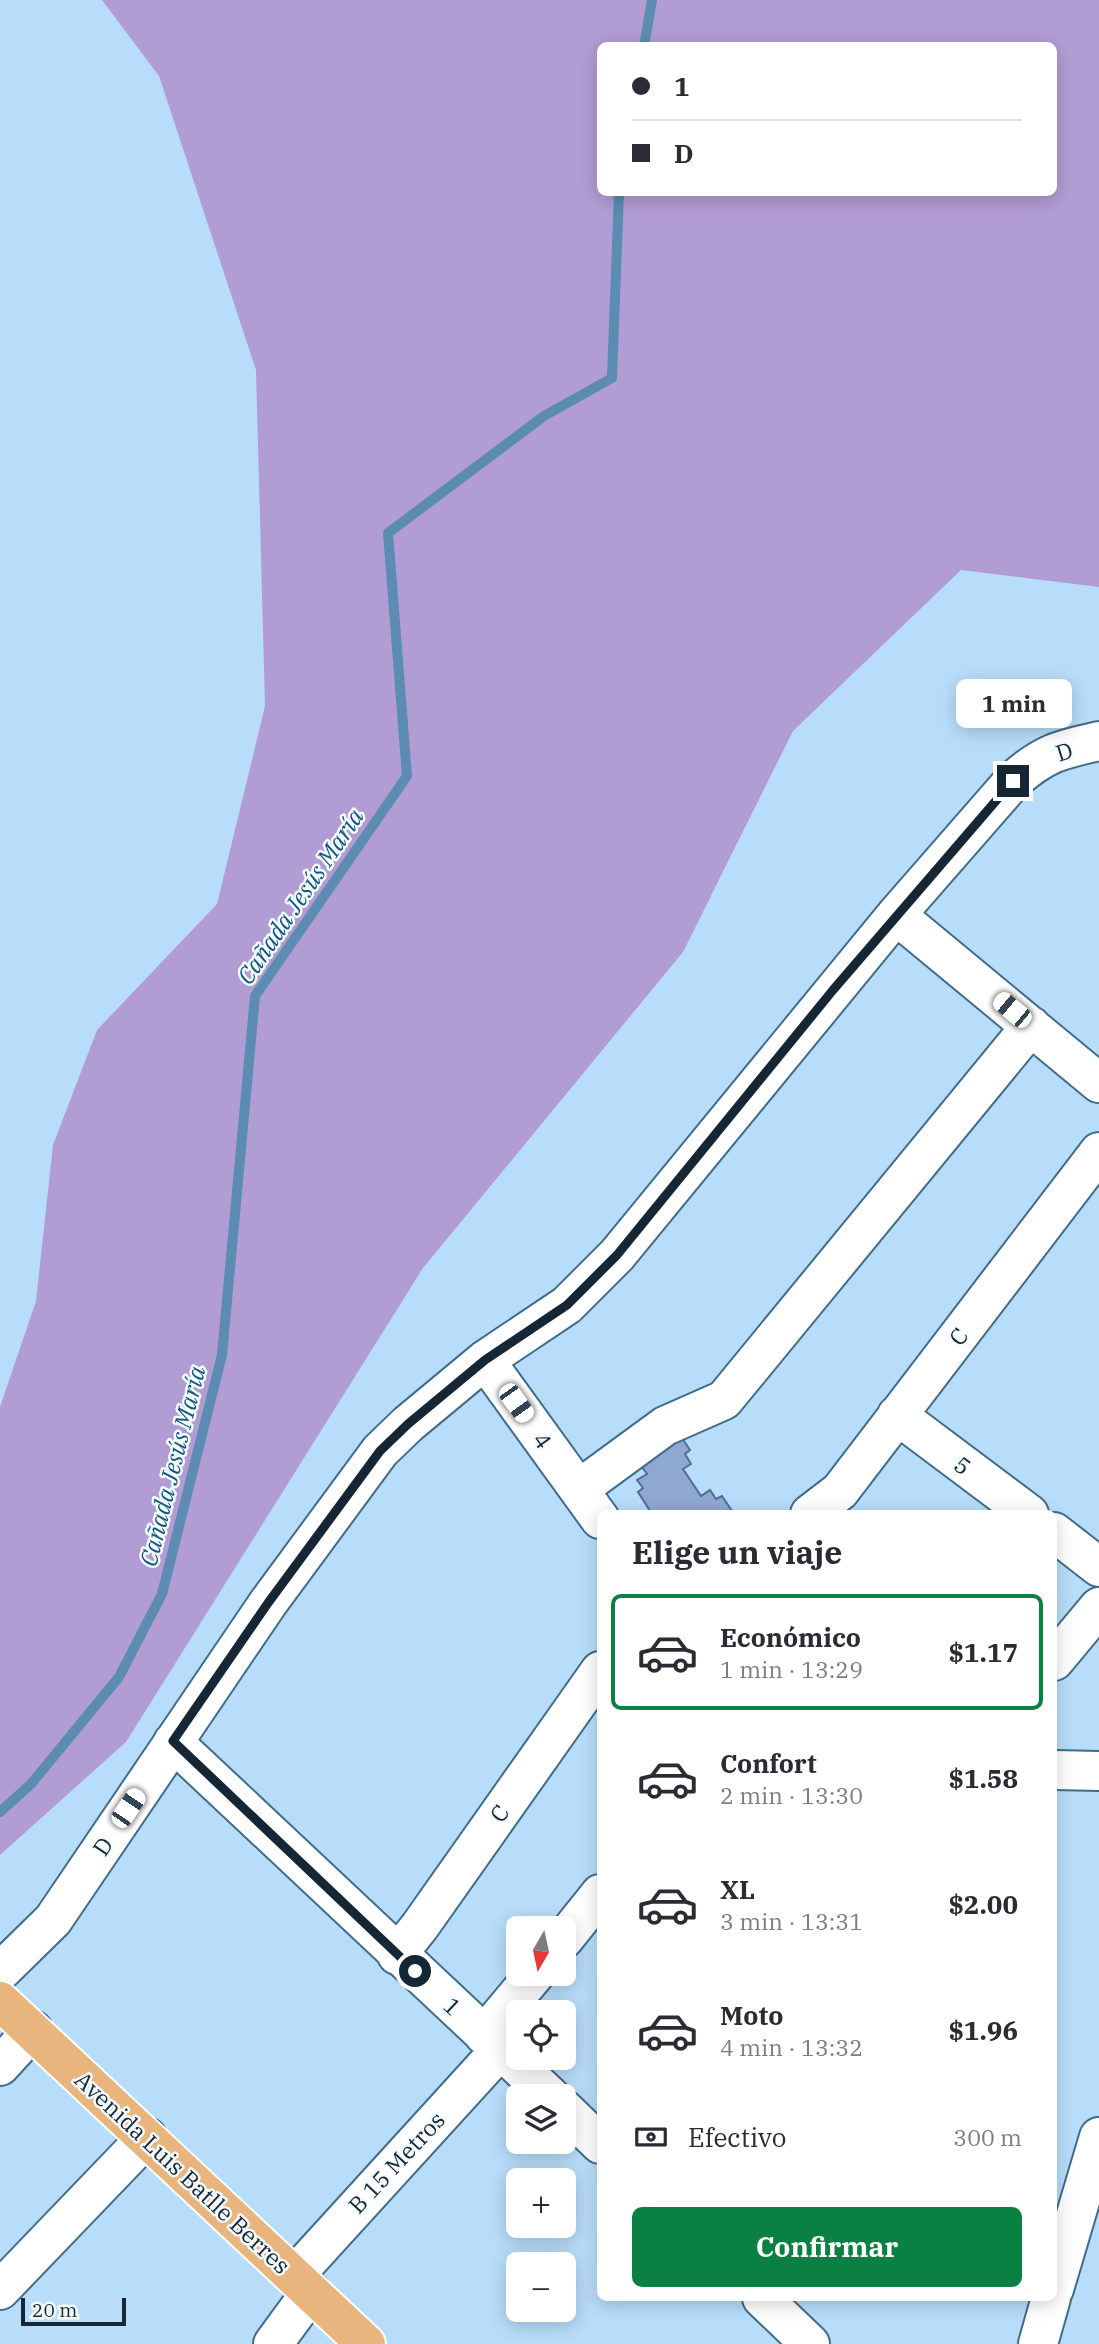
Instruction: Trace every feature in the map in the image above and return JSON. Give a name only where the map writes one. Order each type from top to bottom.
[{"type":"main road","name":"Avenida Luis Batlle Berres","points":[[0,2001],[366,2344]]},
{"type":"street","name":"D","points":[[0,1972],[53,1920],[268,1603],[380,1451],[485,1360],[567,1305],[617,1255],[896,915],[1013,781],[1034,762],[1059,750],[1099,741]]},
{"type":"street","points":[[896,915],[1099,1083]]},
{"type":"street","points":[[589,1504],[666,1426],[724,1400],[1031,1027]]},
{"type":"street","name":"C","points":[[815,1510],[839,1491],[1099,1152]]},
{"type":"street","name":"4","points":[[485,1360],[589,1504]]},
{"type":"street","name":"5","points":[[898,1415],[1017,1510]]},
{"type":"street","points":[[1057,1534],[1099,1567]]},
{"type":"street","points":[[1057,1657],[1099,1607]]},
{"type":"street","name":"C","points":[[397,1955],[597,1675]]},
{"type":"street","name":"1","points":[[173,1741],[537,2084]]},
{"type":"street","points":[[1057,1770],[1099,1770]]},
{"type":"street","points":[[576,1924],[597,1898]]},
{"type":"street","name":"B 15 Metros","points":[[272,2344],[302,2284],[492,2043],[528,1986]]},
{"type":"street","points":[[0,2066],[33,2030]]},
{"type":"street","points":[[0,2290],[147,2137]]},
{"type":"street","points":[[1057,2279],[1099,2137]]},
{"type":"street","points":[[765,2301],[810,2344]]},
{"type":"street","points":[[1038,2344],[1050,2301]]},
{"type":"shaded area","points":[[102,0],[1099,0],[1099,587],[961,570],[793,731],[683,952],[423,1268],[126,1742],[0,1855],[0,1407],[36,1301],[53,1145],[97,1030],[217,904],[265,706],[256,370],[159,76]]},
{"type":"building","points":[[678,1432],[690,1450],[685,1454],[691,1464],[683,1469],[701,1496],[710,1490],[716,1499],[722,1496],[731,1510],[649,1510],[638,1492],[643,1488],[637,1480],[647,1474],[637,1460]]},
{"type":"waterway","name":"Cañada Jesús María","points":[[645,42],[652,0]]},
{"type":"waterway","name":"Cañada Jesús María","points":[[0,1812],[31,1784],[119,1677],[162,1594],[222,1355],[255,996],[407,776],[388,533],[544,416],[612,378],[619,196]]},
{"type":"route","points":[[415,1971],[173,1741],[268,1603],[380,1451],[485,1360],[567,1305],[617,1255],[833,990],[1013,781]]}]
